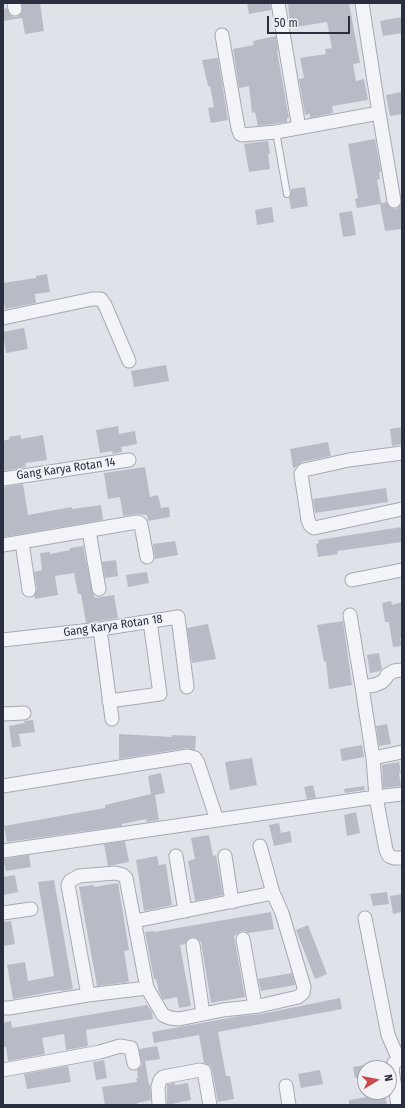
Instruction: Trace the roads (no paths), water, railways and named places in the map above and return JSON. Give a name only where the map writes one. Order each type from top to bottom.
[{"type":"street","points":[[278,3],[299,128]]},
{"type":"street","points":[[362,3],[394,201]]},
{"type":"street","points":[[222,34],[240,134],[246,135],[276,132],[379,113]]},
{"type":"street","points":[[3,318],[92,299],[101,299],[129,361]]},
{"type":"street","points":[[402,453],[349,460],[304,470],[301,475],[308,523],[314,528],[402,509]]},
{"type":"street","name":"Gang Karya Rotan 14","points":[[3,479],[130,460]]},
{"type":"street","points":[[3,545],[139,522],[142,525],[147,557]]},
{"type":"street","points":[[90,531],[99,589]]},
{"type":"street","points":[[22,542],[29,590]]},
{"type":"street","points":[[352,580],[402,570]]},
{"type":"street","points":[[350,614],[373,758],[376,797],[386,850],[389,856],[394,858],[402,858]]},
{"type":"street","name":"Gang Karya Rotan 18","points":[[3,640],[100,629],[178,617],[187,686]]},
{"type":"street","points":[[109,701],[160,694],[150,621]]},
{"type":"street","points":[[100,629],[112,719]]},
{"type":"street","points":[[362,687],[375,685],[382,682],[387,675],[394,671],[402,670]]},
{"type":"street","points":[[3,714],[24,713]]},
{"type":"street","points":[[373,758],[402,752]]},
{"type":"street","points":[[3,786],[188,756],[195,758],[198,763],[217,820]]},
{"type":"street","points":[[3,852],[402,794]]},
{"type":"street","points":[[88,995],[68,885],[70,881],[79,876],[115,873],[123,875],[126,878],[147,988],[163,1015],[170,1018],[179,1019],[298,997],[303,993],[304,987],[282,913],[273,893],[260,846]]},
{"type":"street","points":[[176,856],[186,911]]},
{"type":"street","points":[[226,856],[232,902]]},
{"type":"street","points":[[135,921],[273,893]]},
{"type":"street","points":[[3,913],[31,909]]},
{"type":"street","points":[[365,918],[388,1035],[400,1059],[394,1063],[392,1070],[398,1105]]},
{"type":"street","points":[[243,939],[255,1006]]},
{"type":"street","points":[[193,944],[203,1014]]},
{"type":"street","points":[[3,1008],[147,988]]},
{"type":"street","points":[[3,1070],[100,1052],[120,1046],[132,1048],[134,1063]]},
{"type":"street","points":[[159,1105],[158,1087],[160,1080],[163,1077],[200,1070],[204,1072],[210,1105]]},
{"type":"street","points":[[286,1086],[289,1105]]},
{"type":"lane","points":[[276,132],[287,194]]}]
